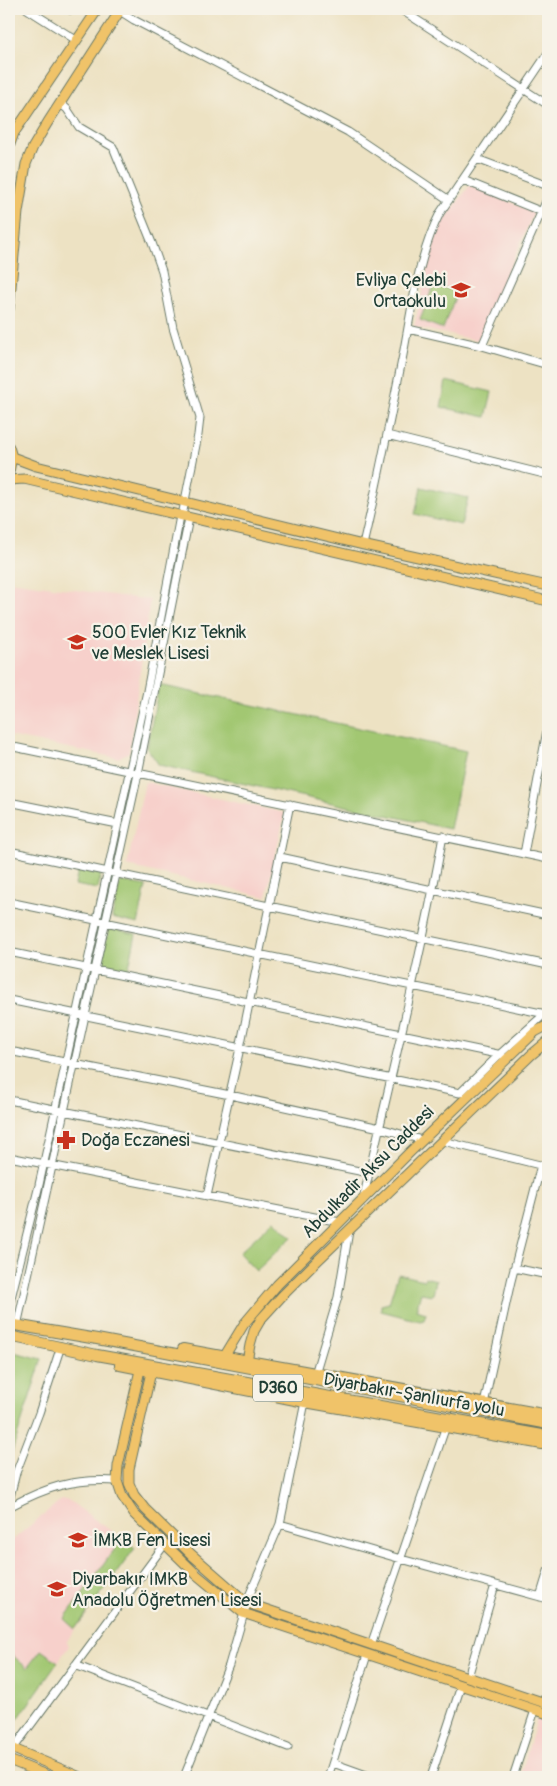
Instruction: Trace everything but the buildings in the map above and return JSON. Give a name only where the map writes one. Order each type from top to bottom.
[{"type":"highway","name":"Diyarbakır-Şanlıurfa yolu","points":[[13,1325],[97,1339],[548,1424]]},
{"type":"highway","name":"Diyarbakır-Şanlıurfa yolu","points":[[9,1336],[97,1355],[548,1436]]},
{"type":"highway","points":[[97,1339],[121,1338],[548,1415]]},
{"type":"highway","points":[[97,1355],[109,1363],[140,1370],[305,1402],[548,1445]]},
{"type":"main road","points":[[10,139],[98,9]]},
{"type":"main road","points":[[9,309],[23,177],[33,147],[121,10]]},
{"type":"main road","points":[[9,446],[12,457],[9,472]]},
{"type":"main road","points":[[12,457],[36,466],[363,545],[548,586]]},
{"type":"main road","points":[[9,480],[24,478],[548,602]]},
{"type":"main road","name":"Abdulkadir Aksu Caddesi","points":[[224,1356],[256,1307],[272,1290],[504,1056],[535,1032],[548,1025]]},
{"type":"main road","name":"Abdulkadir Aksu Caddesi","points":[[247,1361],[254,1331],[262,1319],[317,1261],[531,1055],[548,1041]]},
{"type":"main road","points":[[239,1332],[239,1343],[245,1346],[250,1344]]},
{"type":"main road","points":[[140,1370],[118,1466],[117,1481],[122,1496],[134,1514],[197,1575],[243,1613],[548,1714]]},
{"type":"main road","points":[[151,1372],[129,1468],[129,1483],[134,1495],[145,1509],[192,1555],[247,1602],[548,1704]]},
{"type":"main road","points":[[11,1748],[80,1777]]},
{"type":"main road","points":[[9,1760],[51,1777]]},
{"type":"street","points":[[27,9],[76,40]]},
{"type":"street","points":[[400,9],[548,105]]},
{"type":"street","points":[[121,10],[134,20],[348,132],[449,200]]},
{"type":"street","points":[[363,545],[428,240],[440,213],[548,53]]},
{"type":"street","points":[[13,1325],[76,1064],[115,874],[138,774],[200,418],[173,328],[162,271],[112,147],[78,127],[68,109],[60,103]]},
{"type":"street","points":[[477,159],[548,186]]},
{"type":"street","points":[[463,180],[540,211]]},
{"type":"street","points":[[482,346],[540,211],[548,197]]},
{"type":"street","points":[[408,329],[482,346],[548,365]]},
{"type":"street","points":[[387,435],[548,475]]},
{"type":"street","points":[[9,1306],[56,1110],[96,920],[148,692],[184,517]]},
{"type":"street","points":[[524,854],[545,764],[548,725]]},
{"type":"street","points":[[9,746],[548,859]]},
{"type":"street","points":[[9,802],[118,824]]},
{"type":"street","points":[[207,1196],[220,1143],[290,804]]},
{"type":"street","points":[[363,1200],[402,1033],[443,836]]},
{"type":"street","points":[[9,851],[423,937],[548,965]]},
{"type":"street","points":[[280,857],[548,915]]},
{"type":"street","points":[[9,902],[547,1012]]},
{"type":"street","points":[[9,952],[402,1033],[504,1056]]},
{"type":"street","points":[[9,1000],[460,1094],[504,1056],[547,1012]]},
{"type":"street","points":[[9,1051],[230,1095],[380,1128],[422,1140]]},
{"type":"street","points":[[9,1100],[369,1173]]},
{"type":"street","points":[[443,1141],[545,1166],[514,1268],[484,1404]]},
{"type":"street","points":[[9,1157],[340,1222]]},
{"type":"street","points":[[315,1374],[338,1297],[349,1231]]},
{"type":"street","points":[[514,1268],[548,1275]]},
{"type":"street","points":[[9,1501],[16,1473],[39,1413],[61,1346]]},
{"type":"street","points":[[184,1777],[229,1665],[247,1602],[280,1524],[305,1402]]},
{"type":"street","points":[[371,1645],[446,1426]]},
{"type":"street","points":[[9,1507],[39,1492],[64,1483],[99,1480],[117,1481]]},
{"type":"street","points":[[280,1524],[548,1599]]},
{"type":"street","points":[[11,1748],[165,1544]]},
{"type":"street","points":[[540,1597],[548,1571]]},
{"type":"street","points":[[468,1677],[495,1585]]},
{"type":"street","points":[[328,1777],[367,1655]]},
{"type":"street","points":[[75,1665],[288,1747]]},
{"type":"street","points":[[431,1777],[461,1686]]},
{"type":"street","points":[[513,1777],[535,1710]]},
{"type":"street","points":[[333,1763],[372,1777]]},
{"type":"shaded area","name":"Evliya Çelebi Ortaokulu","points":[[470,185],[534,212],[479,339],[475,340],[414,327],[432,248],[440,226]]},
{"type":"shaded area","name":"500 Evler Kız Teknik ve Meslek Lisesi","points":[[9,581],[150,600],[129,752],[118,758],[9,736]]},
{"type":"shaded area","points":[[145,782],[285,813],[266,897],[127,866]]},
{"type":"shaded area","name":"Diyarbakır IMKB Anadolu Öğretmen Lisesi","points":[[61,1500],[68,1500],[135,1548],[67,1641],[69,1646],[15,1723],[9,1726],[9,1543]]},
{"type":"shaded area","points":[[537,1719],[548,1719],[548,1777],[520,1777]]},
{"type":"green space","points":[[434,284],[457,292],[443,329],[420,320]]},
{"type":"green space","points":[[446,381],[492,392],[486,417],[441,407]]},
{"type":"green space","points":[[421,487],[468,498],[461,525],[415,514]]},
{"type":"green space","points":[[159,685],[466,751],[450,829],[159,765],[147,748]]},
{"type":"green space","points":[[78,870],[101,874],[98,889],[75,885]]},
{"type":"green space","points":[[120,881],[146,886],[138,924],[112,918]]},
{"type":"green space","points":[[109,928],[136,934],[128,971],[101,964]]},
{"type":"green space","points":[[274,1220],[292,1237],[256,1271],[239,1253]]},
{"type":"green space","points":[[398,1274],[424,1280],[425,1277],[436,1280],[433,1295],[421,1293],[416,1310],[426,1313],[424,1320],[420,1321],[381,1311],[381,1305],[389,1303]]},
{"type":"green space","points":[[9,1351],[42,1359],[9,1461]]},
{"type":"green space","points":[[122,1539],[135,1548],[75,1629],[64,1619]]},
{"type":"green space","points":[[41,1650],[58,1662],[15,1723],[9,1726],[9,1660],[12,1655],[27,1668]]},
{"type":"place","name":"Evliya Çelebi Ortaokulu","points":[[461,290]]},
{"type":"place","name":"500 Evler Kız Teknik ve Meslek Lisesi","points":[[77,642]]},
{"type":"place","name":"Doğa Eczanesi","points":[[66,1140]]},
{"type":"place","name":"İMKB Fen Lisesi","points":[[78,1540]]},
{"type":"place","name":"Diyarbakır IMKB Anadolu Öğretmen Lisesi","points":[[57,1589]]}]
